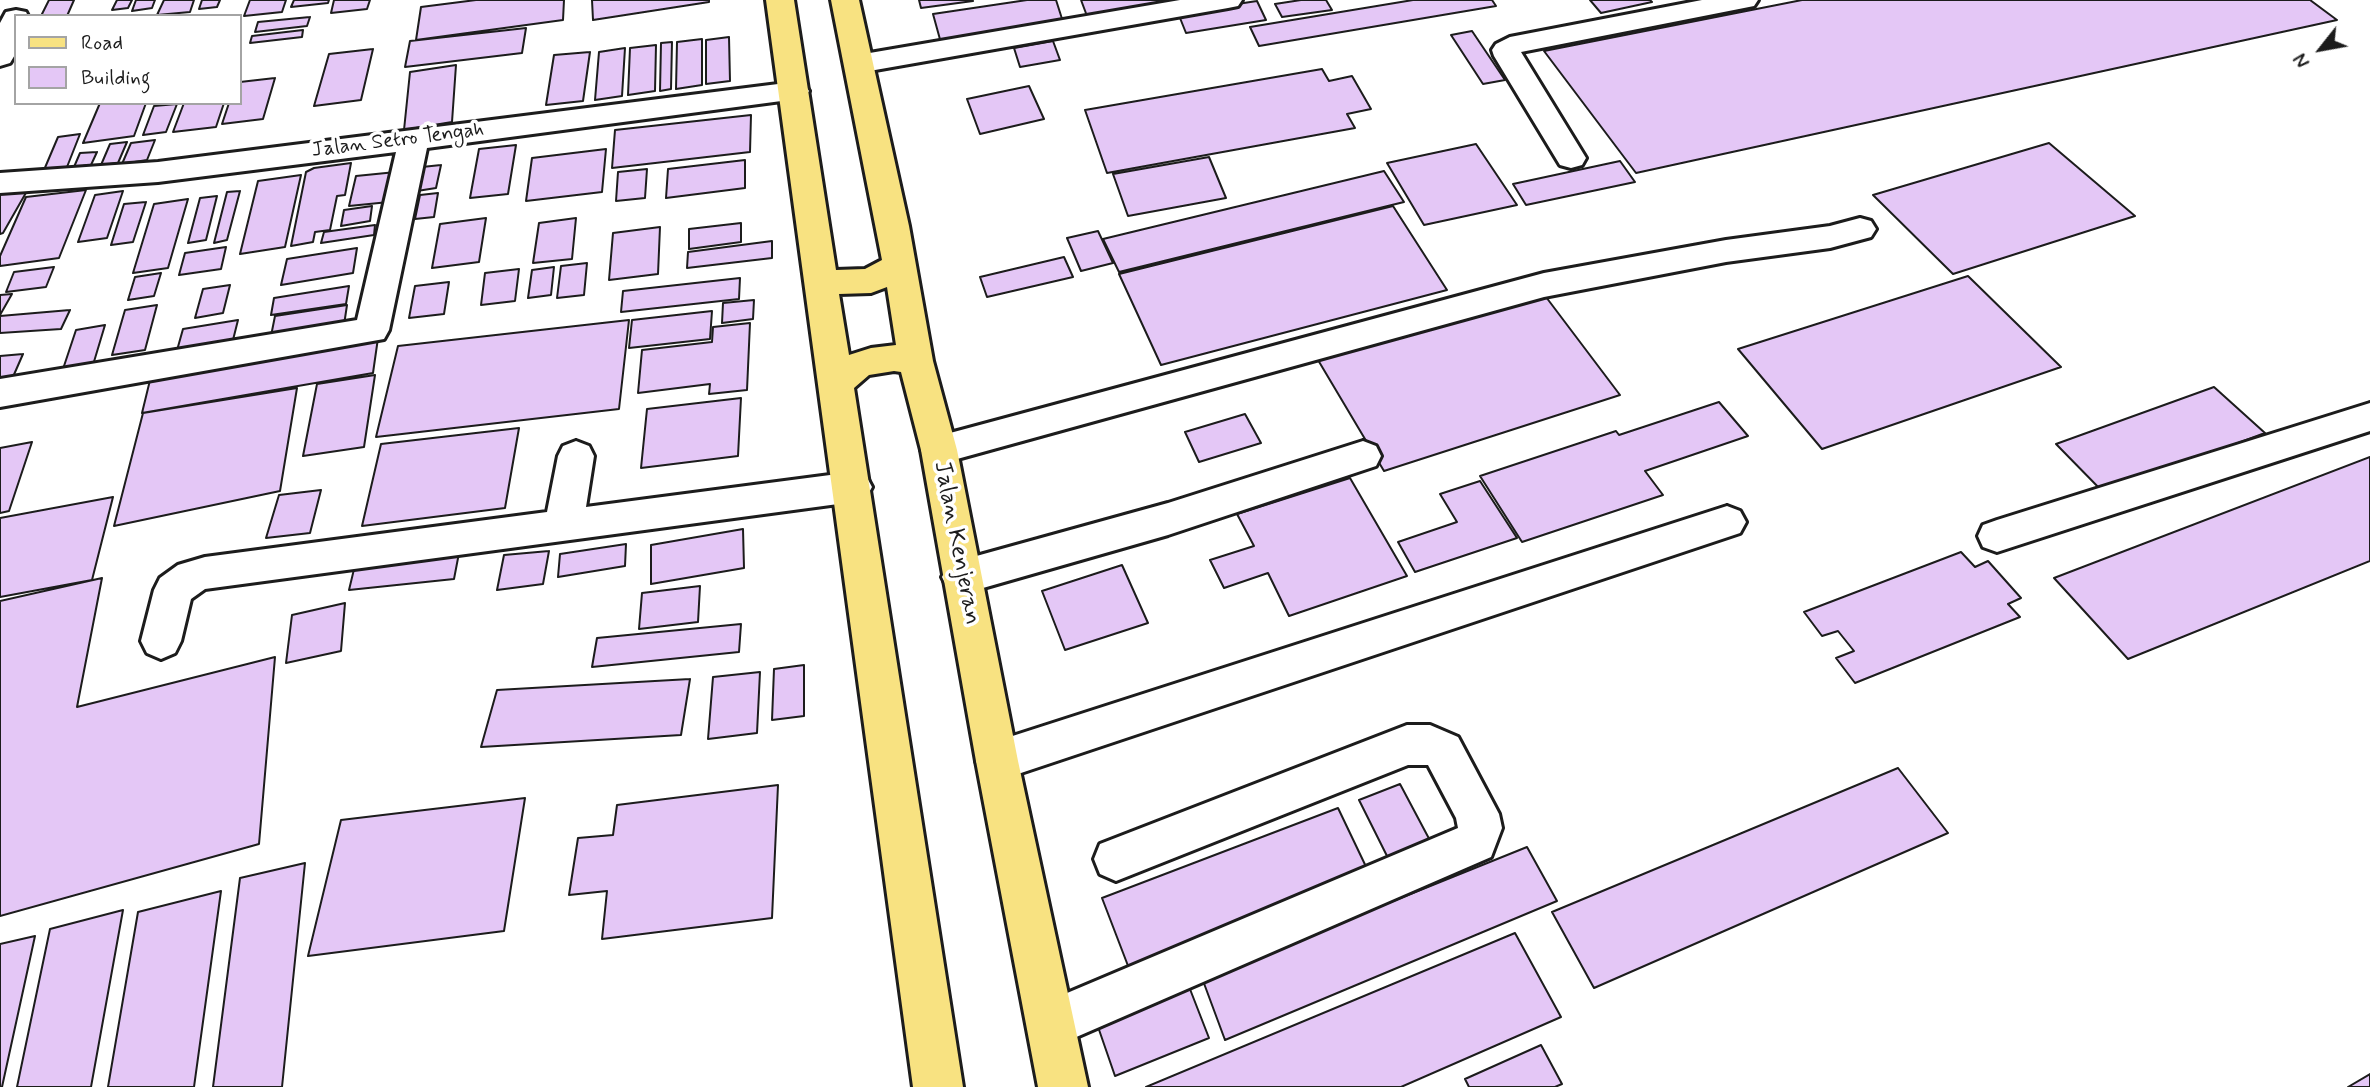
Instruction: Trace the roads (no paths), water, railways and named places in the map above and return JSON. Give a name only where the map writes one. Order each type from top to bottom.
[{"type":"main road","points":[[780,0],[853,487],[938,1087]]},
{"type":"main road","name":"Jalan Kenjeran","points":[[845,0],[916,361],[939,450],[997,761],[1063,1087]]},
{"type":"main road","points":[[823,282],[871,281],[881,278],[899,265]]},
{"type":"main road","points":[[837,382],[857,366],[871,361],[894,358],[916,361]]},
{"type":"street","points":[[858,64],[1228,0]]},
{"type":"street","points":[[1570,158],[1508,56],[1506,50],[1510,46],[1744,0]]},
{"type":"street","points":[[0,57],[14,23]]},
{"type":"street","name":"Jalan Setro Tengah","points":[[0,183],[158,172],[794,91]]},
{"type":"street","points":[[0,393],[372,330],[414,139]]},
{"type":"street","points":[[939,450],[1544,285],[1726,251],[1830,237],[1860,229]]},
{"type":"street","points":[[1997,536],[2370,417]]},
{"type":"street","points":[[564,523],[576,456]]},
{"type":"street","points":[[962,577],[1168,519],[1363,456]]},
{"type":"street","points":[[161,640],[174,590],[192,577],[205,573],[564,523],[853,487]]},
{"type":"street","points":[[997,761],[1727,522]]},
{"type":"street","points":[[1051,1024],[1475,842],[1480,828],[1477,814],[1443,751],[1430,745],[1407,745],[1116,859]]}]
